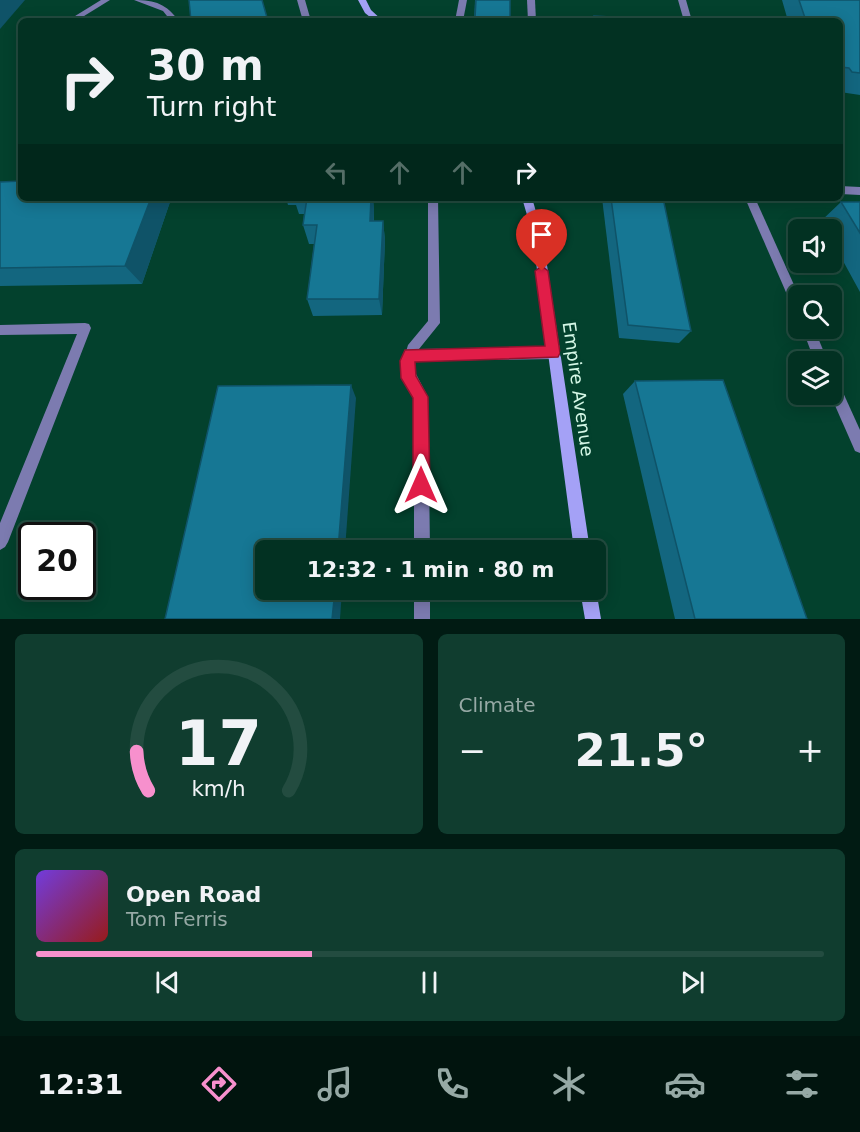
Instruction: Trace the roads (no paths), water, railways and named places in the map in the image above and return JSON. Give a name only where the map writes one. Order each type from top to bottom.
[{"type":"street","points":[[362,0],[368,11],[376,18]]},
{"type":"street","name":"Empire Avenue","points":[[527,201],[537,232],[581,540]]},
{"type":"street","points":[[590,600],[593,619]]},
{"type":"lane","points":[[75,18],[106,0]]},
{"type":"lane","points":[[138,0],[166,9],[174,18]]},
{"type":"lane","points":[[301,0],[306,18]]},
{"type":"lane","points":[[460,18],[463,0]]},
{"type":"lane","points":[[531,0],[532,18]]},
{"type":"lane","points":[[682,0],[687,18]]},
{"type":"lane","points":[[843,190],[860,191]]},
{"type":"lane","points":[[422,540],[421,397],[409,378],[408,361],[416,342],[434,323],[433,201]]},
{"type":"lane","points":[[751,201],[789,285]]},
{"type":"lane","points":[[0,330],[86,328],[0,542]]},
{"type":"lane","points":[[410,355],[553,353]]},
{"type":"lane","points":[[842,405],[860,446]]},
{"type":"lane","points":[[422,600],[422,619]]}]
